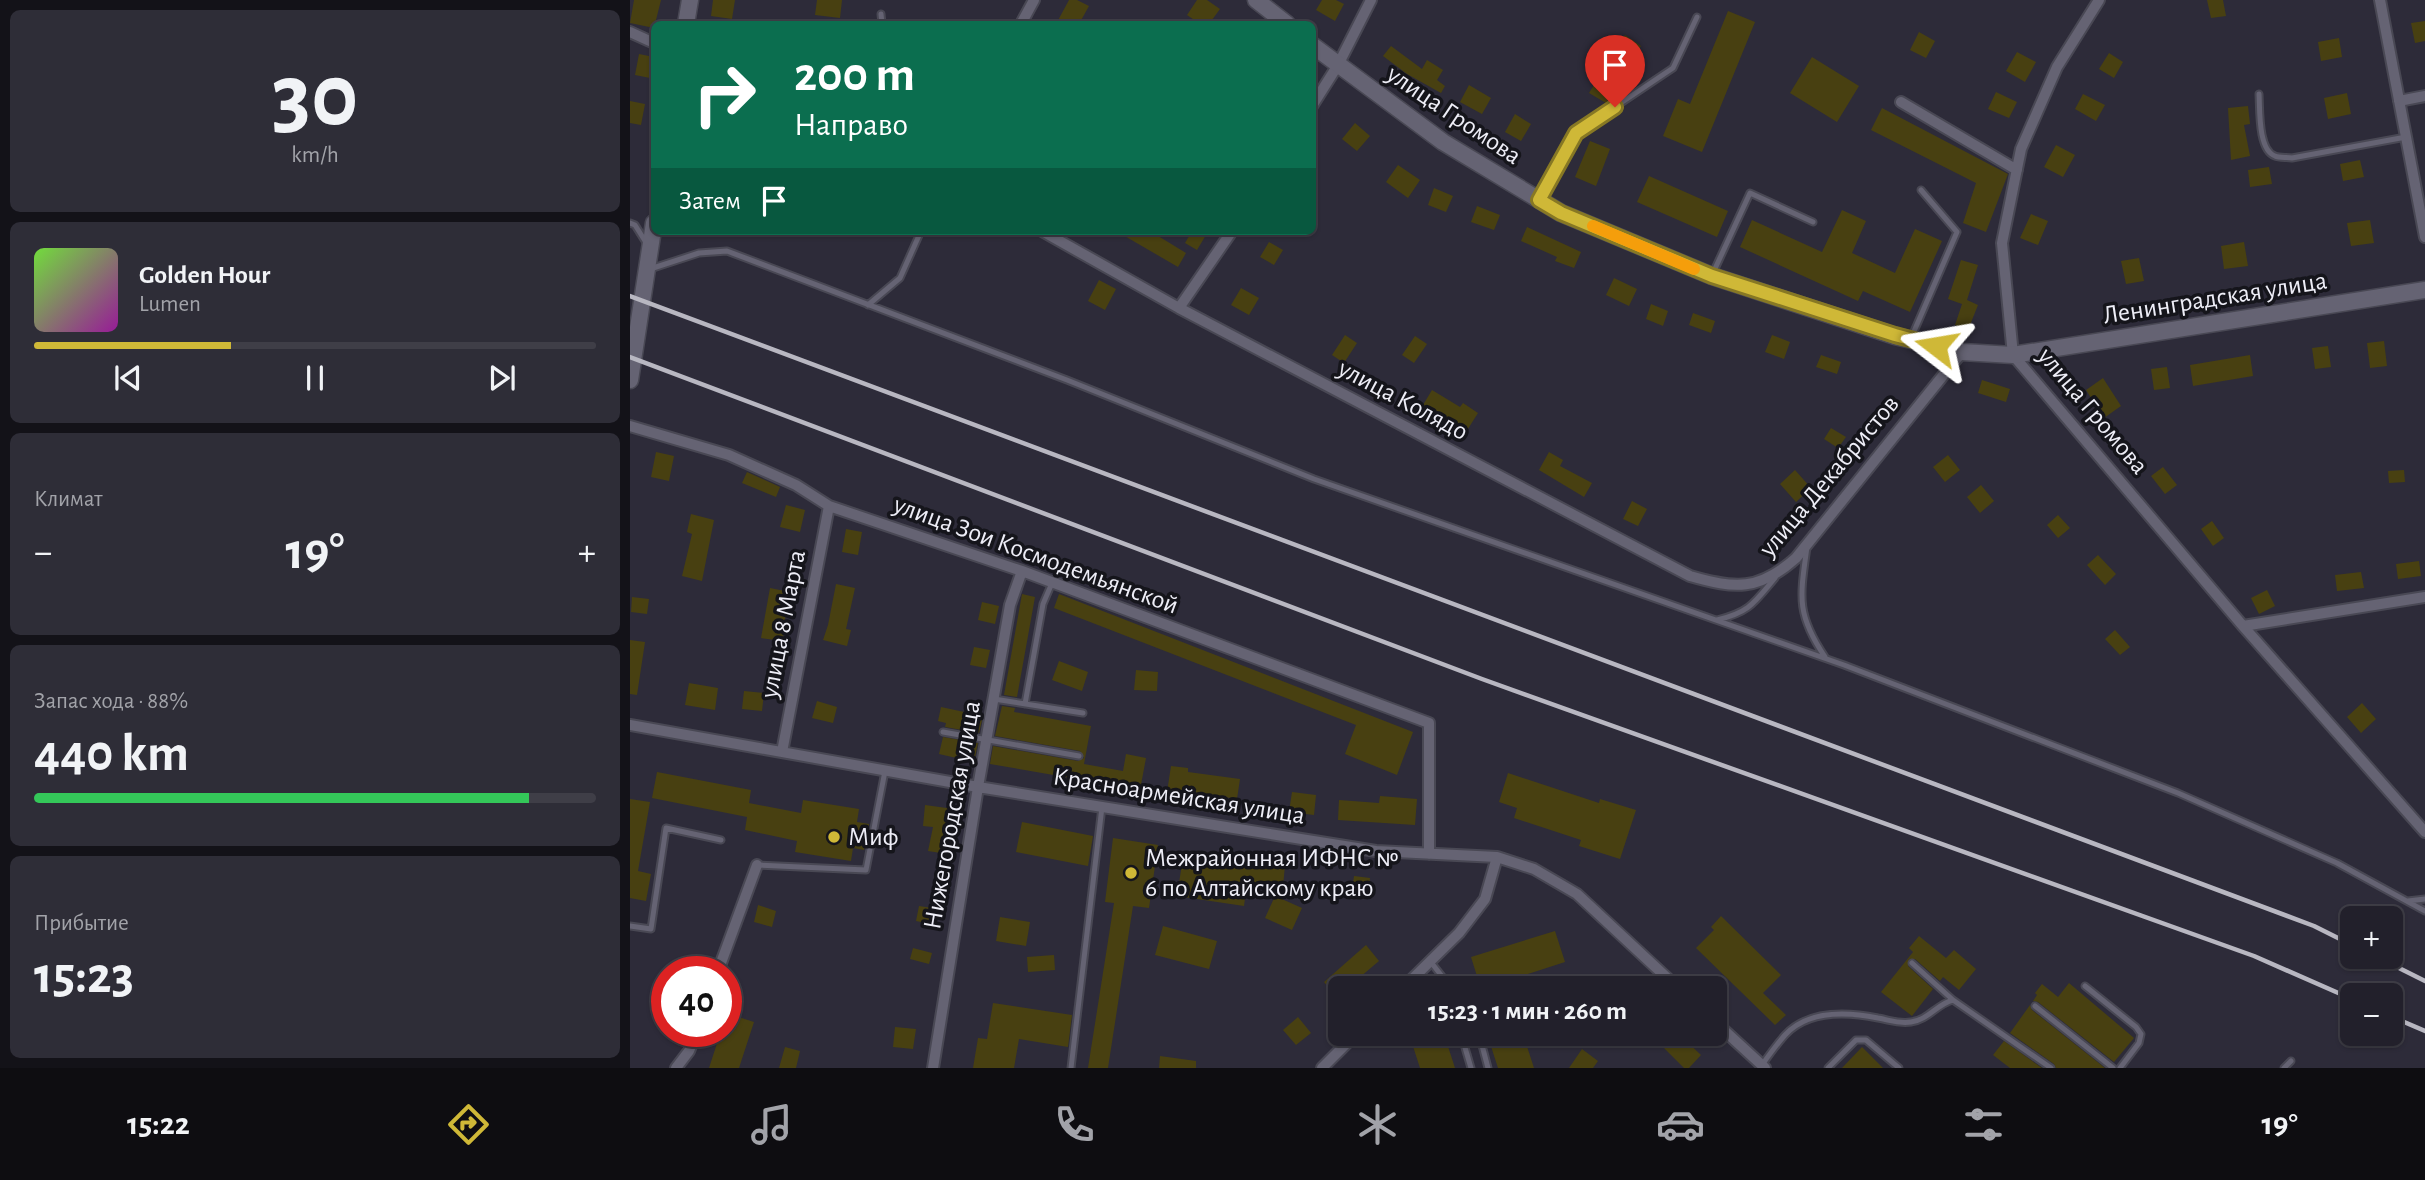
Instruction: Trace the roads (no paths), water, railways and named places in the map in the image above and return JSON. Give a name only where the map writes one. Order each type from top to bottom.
[{"type":"street","points":[[686,21],[690,0]]},
{"type":"street","points":[[1023,21],[1034,0]]},
{"type":"street","points":[[1256,0],[1283,21]]},
{"type":"street","points":[[1316,100],[1338,65],[1371,0]]},
{"type":"street","points":[[2013,355],[2002,243],[2021,149],[2057,66],[2099,0]]},
{"type":"street","points":[[2380,0],[2425,237]]},
{"type":"street","points":[[630,32],[651,42]]},
{"type":"street","name":"улица Громова","points":[[1316,48],[1443,142],[1561,213],[1712,276],[1910,339],[1962,352],[2013,355],[2243,625],[2425,831]]},
{"type":"street","points":[[2399,101],[2425,96]]},
{"type":"street","points":[[1901,102],[2017,170]]},
{"type":"street","points":[[630,380],[652,235]]},
{"type":"street","name":"улица Колядо","points":[[1049,235],[1180,308],[1690,576],[1716,584],[1750,585]]},
{"type":"street","points":[[1180,308],[1229,235]]},
{"type":"street","name":"Ленинградская улица","points":[[2013,355],[2425,290]]},
{"type":"street","name":"улица Декабристов","points":[[1750,585],[1777,576],[1807,544],[1962,352]]},
{"type":"street","name":"улица Зои Космодемьянской","points":[[630,426],[729,455],[767,470],[829,506],[1022,571],[1429,723],[1429,854]]},
{"type":"street","name":"улица 8 Марта","points":[[782,752],[829,506]]},
{"type":"street","name":"Нижегородская улица","points":[[933,1068],[1010,605],[1022,571]]},
{"type":"street","points":[[2243,625],[2425,597]]},
{"type":"street","name":"Красноармейская улица","points":[[630,725],[978,787],[1376,851],[1497,857],[1534,869],[1577,894],[1665,976]]},
{"type":"street","points":[[1415,976],[1459,933],[1485,899],[1497,857]]},
{"type":"street","points":[[724,956],[757,865]]},
{"type":"street","points":[[1727,1033],[1763,1067]]},
{"type":"street","points":[[1322,1068],[1344,1046]]},
{"type":"street","points":[[676,1068],[690,1047]]},
{"type":"lane","points":[[881,14],[882,21]]},
{"type":"lane","points":[[1539,200],[1576,133],[1672,68],[1697,17]]},
{"type":"lane","points":[[2259,94],[2261,127],[2266,149],[2275,156],[2292,158],[2406,137]]},
{"type":"lane","points":[[1910,339],[1957,232],[1921,190]]},
{"type":"lane","points":[[1712,276],[1750,193],[1813,222]]},
{"type":"lane","points":[[630,223],[635,225],[650,250]]},
{"type":"lane","points":[[868,305],[900,278],[919,235]]},
{"type":"lane","points":[[647,270],[699,253],[727,251],[1068,380],[1314,479],[1825,658],[2178,793],[2337,863],[2425,911]]},
{"type":"lane","points":[[1807,544],[1800,601],[1812,639],[1825,658]]},
{"type":"lane","points":[[1717,620],[1737,615],[1749,608],[1777,576]]},
{"type":"lane","points":[[1025,704],[1043,604],[1052,583]]},
{"type":"lane","points":[[995,699],[1083,713]]},
{"type":"lane","points":[[943,732],[1079,756]]},
{"type":"lane","points":[[757,865],[866,870],[885,770]]},
{"type":"lane","points":[[1071,1068],[1102,807]]},
{"type":"lane","points":[[630,926],[651,929],[666,828],[721,840]]},
{"type":"lane","points":[[2408,901],[2425,899]]},
{"type":"lane","points":[[1430,961],[1442,976]]},
{"type":"lane","points":[[1912,962],[1953,1000],[2050,1068]]},
{"type":"lane","points":[[2085,986],[2141,1034],[2138,1043],[2120,1068]]},
{"type":"lane","points":[[1763,1067],[1787,1033],[1802,1022],[1822,1014],[1879,1018],[1897,1024],[1915,1022],[1928,1016],[1944,1002],[1953,1000]]},
{"type":"lane","points":[[2035,1006],[2113,1068]]},
{"type":"lane","points":[[1828,1068],[1856,1040],[1866,1040],[1899,1068]]},
{"type":"lane","points":[[1465,1046],[1471,1068]]},
{"type":"lane","points":[[1482,1046],[1488,1068]]},
{"type":"lane","points":[[2284,1068],[2291,1061]]},
{"type":"railway","points":[[630,296],[2314,926],[2340,939]]},
{"type":"railway","points":[[630,357],[1482,679],[2254,956],[2340,994]]},
{"type":"railway","points":[[2401,969],[2425,981]]},
{"type":"railway","points":[[2403,1022],[2425,1031]]},
{"type":"place","name":"Миф","points":[[834,837]]},
{"type":"place","name":"Межрайонная ИФНС № 6 по Алтайскому краю","points":[[1131,873]]}]
